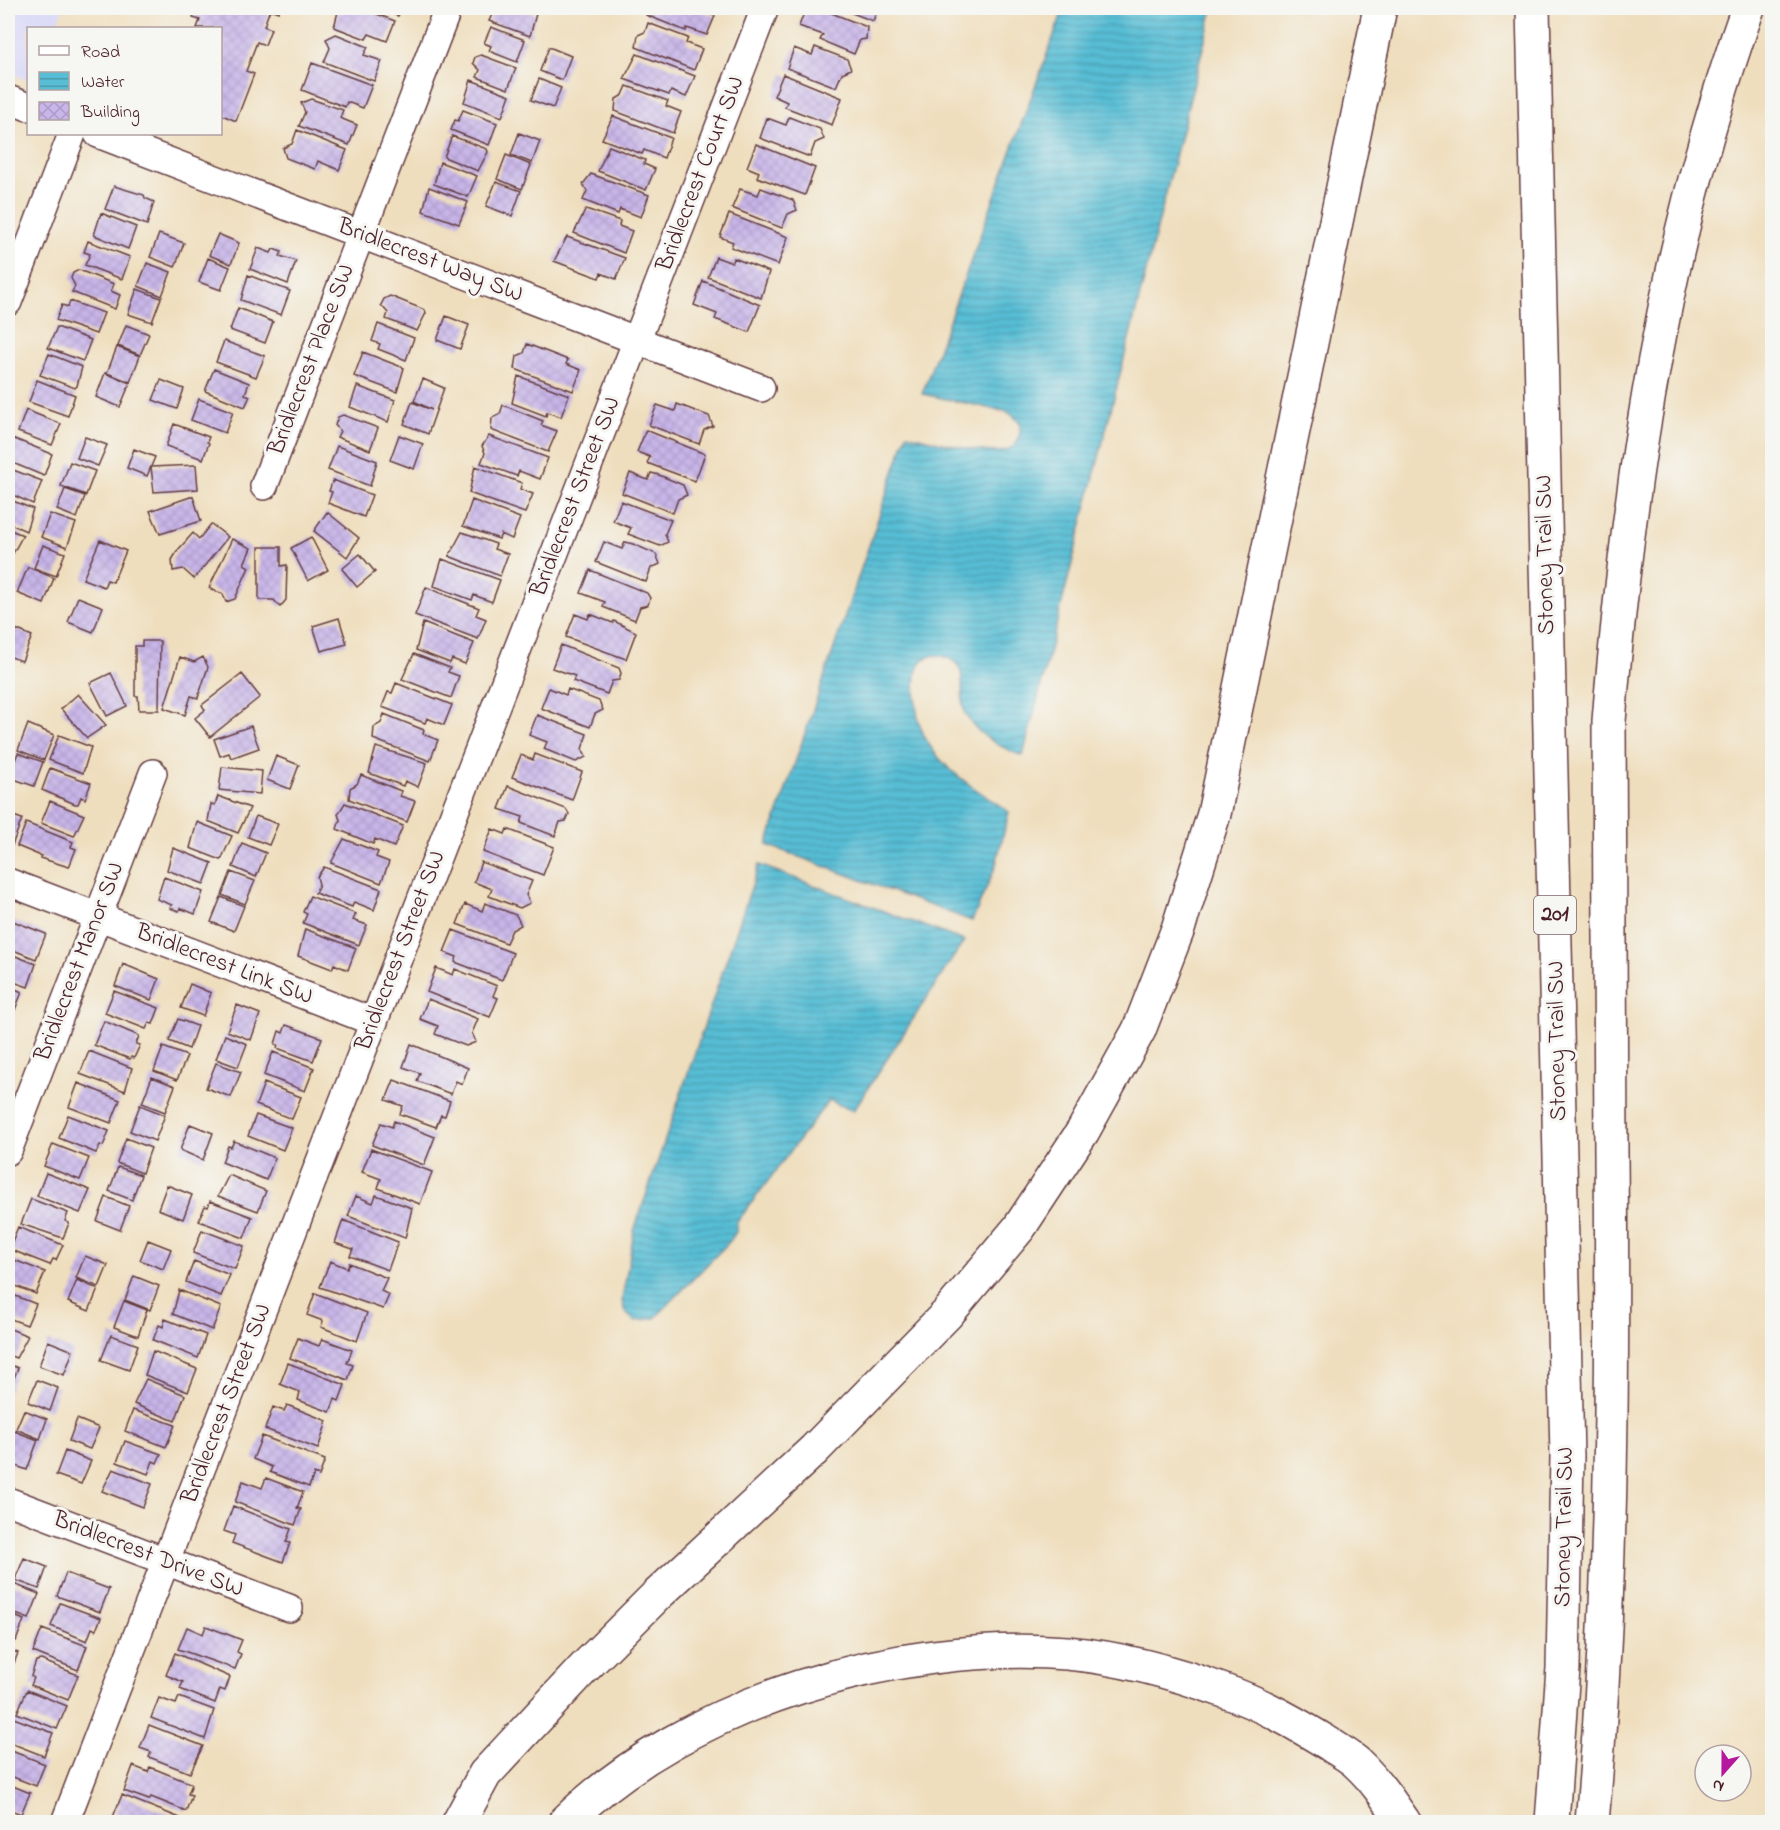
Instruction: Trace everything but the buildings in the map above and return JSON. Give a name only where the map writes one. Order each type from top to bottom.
[{"type":"highway","points":[[459,1822],[485,1774],[585,1667],[648,1604],[814,1450],[947,1314],[1019,1228],[1083,1131],[1139,1030],[1178,929],[1214,814],[1380,8]]},
{"type":"highway","name":"Stoney Trail SW","points":[[1533,8],[1567,1456],[1563,1668],[1552,1822]]},
{"type":"highway","points":[[1592,1822],[1601,1717],[1608,1585],[1612,1328],[1609,722],[1617,628],[1634,478],[1648,387],[1665,303],[1691,194],[1748,8]]},
{"type":"highway","points":[[565,1822],[606,1786],[657,1753],[717,1721],[808,1683],[915,1660],[967,1653],[1019,1651],[1069,1654],[1164,1671],[1253,1701],[1280,1714],[1356,1762],[1404,1822]]},
{"type":"highway","points":[[480,1822],[500,1780],[543,1714]]},
{"type":"street","name":"Bridlecrest Place SW","points":[[264,486],[448,8]]},
{"type":"street","name":"Bridlecrest Court SW","points":[[637,340],[765,8]]},
{"type":"street","points":[[8,99],[27,107]]},
{"type":"street","points":[[8,302],[72,135]]},
{"type":"street","name":"Bridlecrest Way SW","points":[[101,135],[761,388]]},
{"type":"street","name":"Bridlecrest Street SW","points":[[65,1822],[637,340]]},
{"type":"street","name":"Bridlecrest Manor SW","points":[[8,1151],[153,773]]},
{"type":"street","name":"Bridlecrest Link SW","points":[[8,882],[374,1022]]},
{"type":"street","name":"Bridlecrest Drive SW","points":[[8,1501],[289,1608]]},
{"type":"shaded area","points":[[8,8],[63,8],[55,27],[27,27],[27,80],[8,72]]},
{"type":"water","points":[[1064,8],[1213,8],[1023,756],[990,740],[975,728],[965,713],[963,705],[961,671],[952,660],[938,655],[930,656],[921,663],[917,670],[915,682],[919,722],[935,754],[962,779],[1009,812],[995,868],[972,921],[767,845],[907,434],[970,449],[995,452],[1009,449],[1018,440],[1020,422],[1008,412],[922,394]]},
{"type":"water","points":[[759,865],[964,941],[853,1111],[829,1100],[737,1222],[736,1232],[730,1241],[655,1318],[635,1321],[625,1312],[622,1300],[634,1231]]}]
